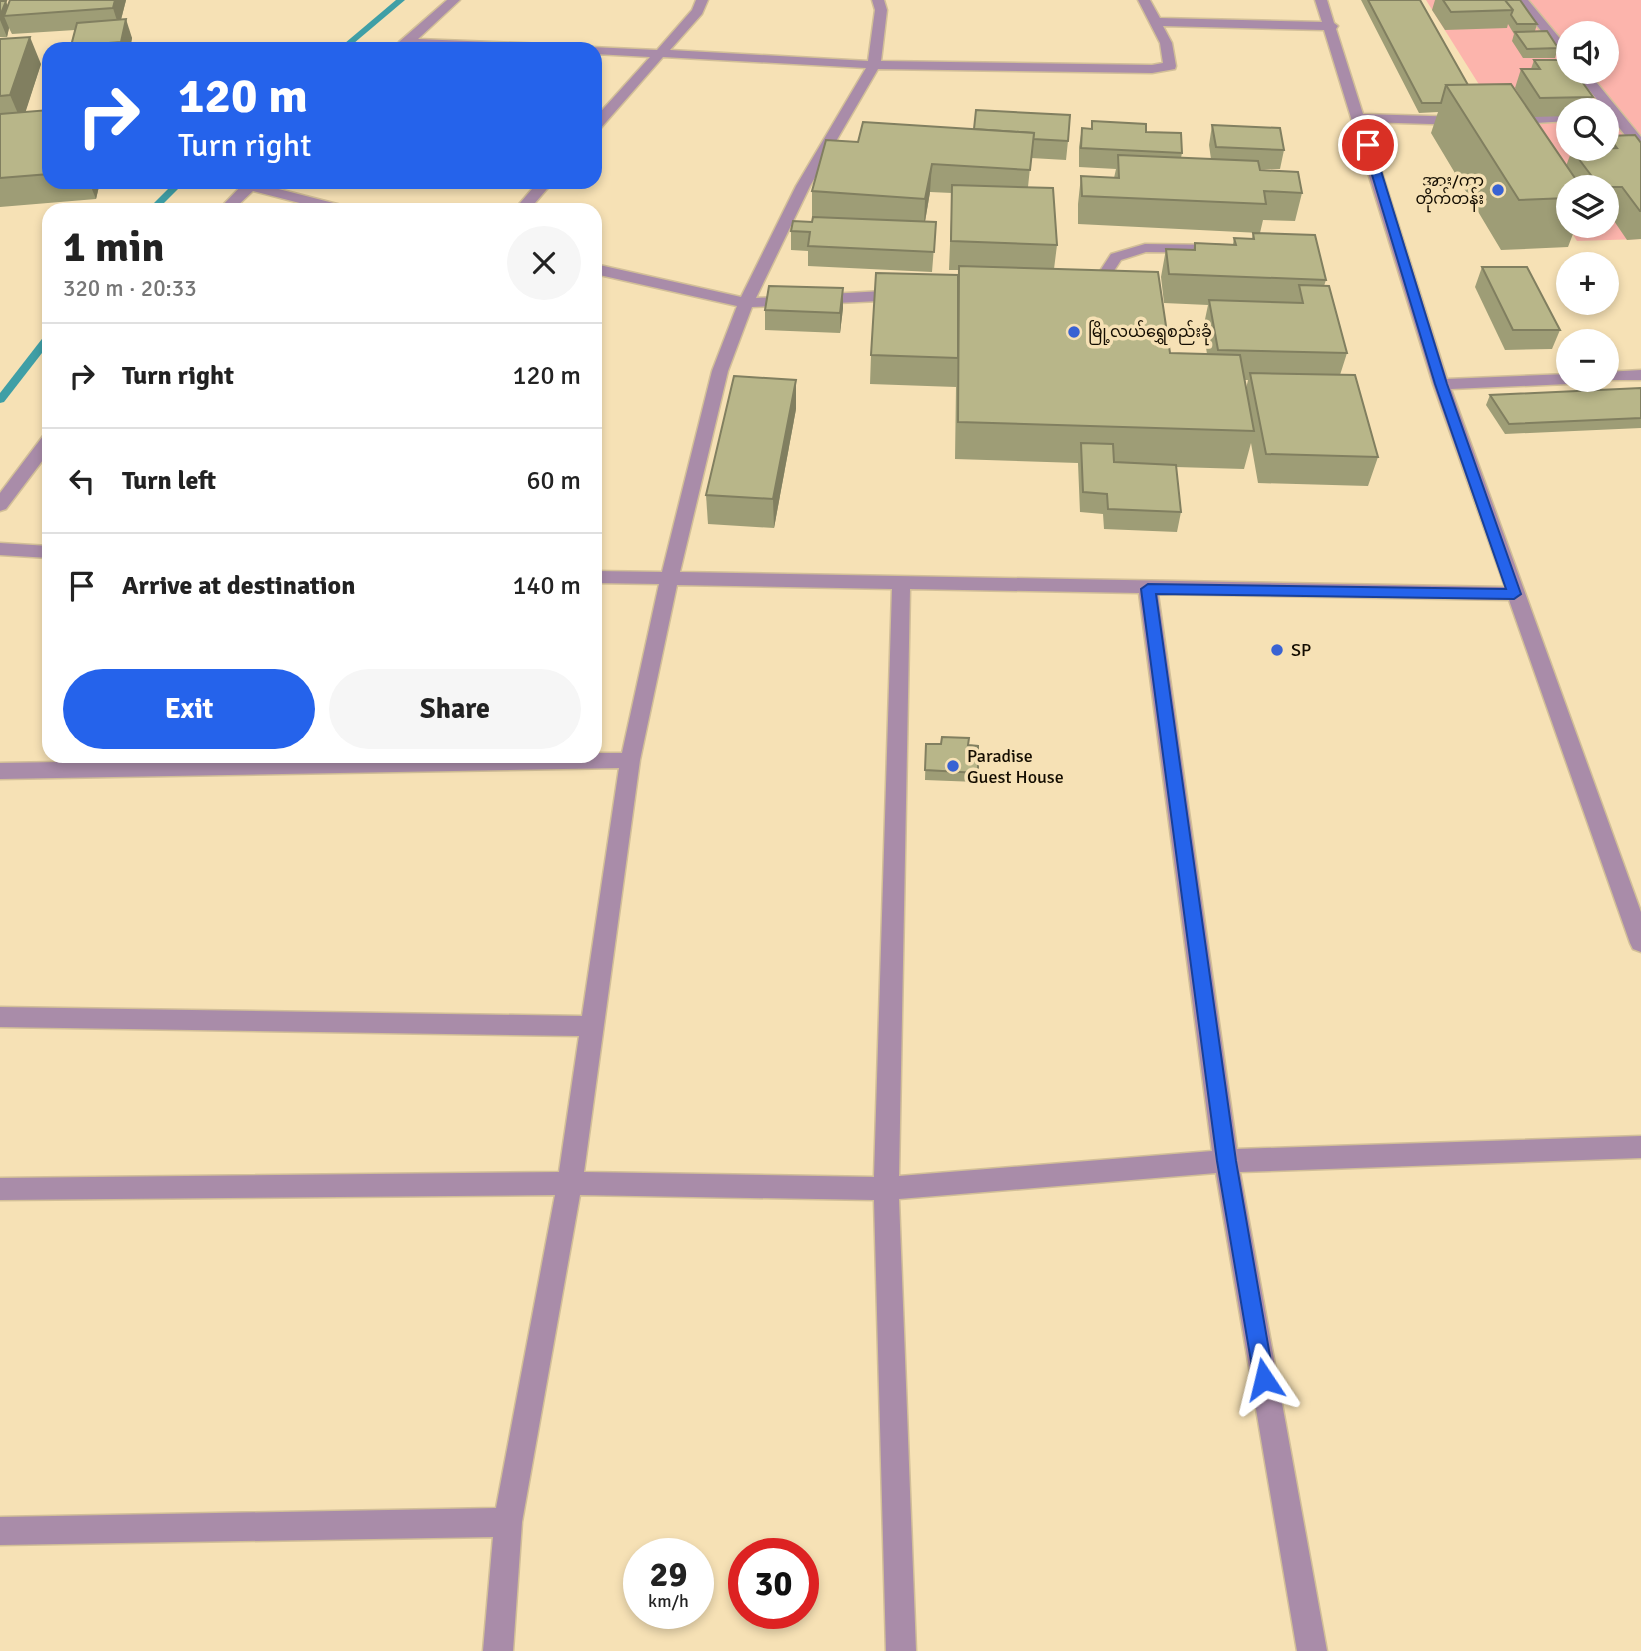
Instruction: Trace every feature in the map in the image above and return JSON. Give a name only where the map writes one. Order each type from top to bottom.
[{"type":"street","points":[[406,42],[454,0]]},
{"type":"street","points":[[602,118],[698,11],[702,0]]},
{"type":"street","points":[[498,1651],[508,1522],[570,1183],[630,760],[669,579],[720,371],[746,303],[803,186],[873,65],[881,10],[878,0]]},
{"type":"street","points":[[602,50],[873,65],[1152,69],[1170,66],[1166,43],[1144,0]]},
{"type":"street","points":[[1321,0],[1332,26],[1441,384],[1641,943]]},
{"type":"street","points":[[1522,0],[1556,41]]},
{"type":"street","points":[[1157,22],[1332,26]]},
{"type":"street","points":[[1591,84],[1603,98]]},
{"type":"street","points":[[1360,118],[1485,121],[1556,118]]},
{"type":"street","points":[[1619,118],[1641,146]]},
{"type":"street","points":[[232,203],[247,189]]},
{"type":"street","points":[[270,189],[319,203]]},
{"type":"street","points":[[527,203],[540,189]]},
{"type":"street","points":[[1072,285],[1086,283],[1105,274],[1116,257],[1145,248],[1237,249]]},
{"type":"street","points":[[602,271],[746,303],[923,294]]},
{"type":"street","points":[[1619,377],[1641,376]]},
{"type":"street","points":[[1441,384],[1556,379]]},
{"type":"street","points":[[0,505],[42,449]]},
{"type":"street","points":[[0,549],[42,552]]},
{"type":"street","points":[[602,577],[1514,594]]},
{"type":"street","points":[[901,583],[886,1189],[901,1651]]},
{"type":"street","points":[[1148,589],[1226,1161],[1312,1651]]},
{"type":"street","points":[[602,760],[630,760]]},
{"type":"street","points":[[0,771],[458,763]]},
{"type":"street","points":[[0,1017],[592,1026]]},
{"type":"street","points":[[0,1189],[570,1183],[886,1189],[1226,1161],[1641,1147]]},
{"type":"street","points":[[0,1531],[508,1522]]},
{"type":"shaded area","points":[[1426,0],[1641,0],[1641,239],[1577,241],[1575,238],[1619,238],[1619,175],[1556,175],[1556,207]]},
{"type":"building","points":[[10,0],[115,0],[113,8],[4,16]]},
{"type":"building","points":[[1368,0],[1420,0],[1468,85],[1446,85],[1441,103],[1422,103]]},
{"type":"building","points":[[1443,0],[1505,0],[1513,10],[1451,12]]},
{"type":"building","points":[[1505,0],[1520,0],[1537,24],[1517,24],[1511,15],[1513,10]]},
{"type":"building","points":[[0,1],[6,1],[0,16]]},
{"type":"building","points":[[126,19],[121,42],[72,42],[77,23]]},
{"type":"building","points":[[1547,31],[1556,48],[1527,49],[1515,32]]},
{"type":"building","points":[[30,37],[10,95],[0,96],[0,39]]},
{"type":"building","points":[[1534,60],[1556,60],[1556,84],[1584,84],[1593,97],[1540,98],[1521,69],[1540,69]]},
{"type":"building","points":[[1511,84],[1556,150],[1556,161],[1563,161],[1573,175],[1556,175],[1556,198],[1519,200],[1446,85]]},
{"type":"building","points":[[976,110],[1070,115],[1068,141],[1033,139],[1034,133],[974,129]]},
{"type":"building","points":[[42,111],[42,175],[0,178],[0,114]]},
{"type":"building","points":[[1092,121],[1146,124],[1146,132],[1181,133],[1182,153],[1081,148],[1082,128],[1092,129]]},
{"type":"building","points":[[863,122],[1034,133],[1030,170],[932,164],[925,199],[812,191],[826,140],[858,142]]},
{"type":"building","points":[[1212,125],[1280,128],[1284,150],[1216,147]]},
{"type":"building","points":[[1635,135],[1641,143],[1641,211],[1622,187],[1619,187],[1619,175],[1591,175],[1580,161],[1619,161],[1619,136]]},
{"type":"building","points":[[1118,155],[1258,161],[1260,170],[1298,172],[1302,193],[1264,191],[1266,204],[1082,196],[1081,176],[1119,178]]},
{"type":"building","points":[[952,185],[1053,188],[1057,245],[951,241]]},
{"type":"building","points":[[813,217],[936,222],[934,252],[808,246],[810,232],[791,231],[793,221],[812,222]]},
{"type":"building","points":[[1253,233],[1315,235],[1326,280],[1169,274],[1166,249],[1195,250],[1195,243],[1236,245],[1234,238],[1254,239]]},
{"type":"building","points":[[959,266],[1158,272],[1170,353],[1240,355],[1254,431],[958,422]]},
{"type":"building","points":[[1482,267],[1527,267],[1559,329],[1513,330]]},
{"type":"building","points":[[876,273],[958,275],[958,358],[871,355]]},
{"type":"building","points":[[1299,285],[1329,286],[1347,353],[1218,350],[1209,300],[1303,303]]},
{"type":"building","points":[[769,286],[843,288],[840,313],[765,310]]},
{"type":"building","points":[[1250,373],[1355,375],[1378,457],[1266,454]]},
{"type":"building","points":[[734,376],[796,380],[773,499],[706,495]]},
{"type":"building","points":[[1641,388],[1641,418],[1509,424],[1490,395],[1619,392],[1619,389]]},
{"type":"building","points":[[1081,443],[1113,444],[1114,462],[1176,465],[1181,512],[1108,509],[1107,494],[1083,492]]},
{"type":"building","points":[[942,737],[969,738],[968,745],[978,746],[978,773],[925,770],[926,744],[941,744]]},
{"type":"waterway","points":[[350,42],[401,0]]},
{"type":"waterway","points":[[159,203],[173,189]]},
{"type":"waterway","points":[[0,400],[42,346]]},
{"type":"place","name":"အား/ကာ တိုက်တန်း","points":[[1498,190]]},
{"type":"place","name":"မြို့လယ်ရွှေစည်းခုံ","points":[[1074,332]]},
{"type":"place","name":"SP","points":[[1277,650]]},
{"type":"place","name":"Paradise Guest House","points":[[953,766]]},
{"type":"route","points":[[1264,1379],[1226,1161],[1148,589],[1514,594],[1441,384],[1368,145]]}]
